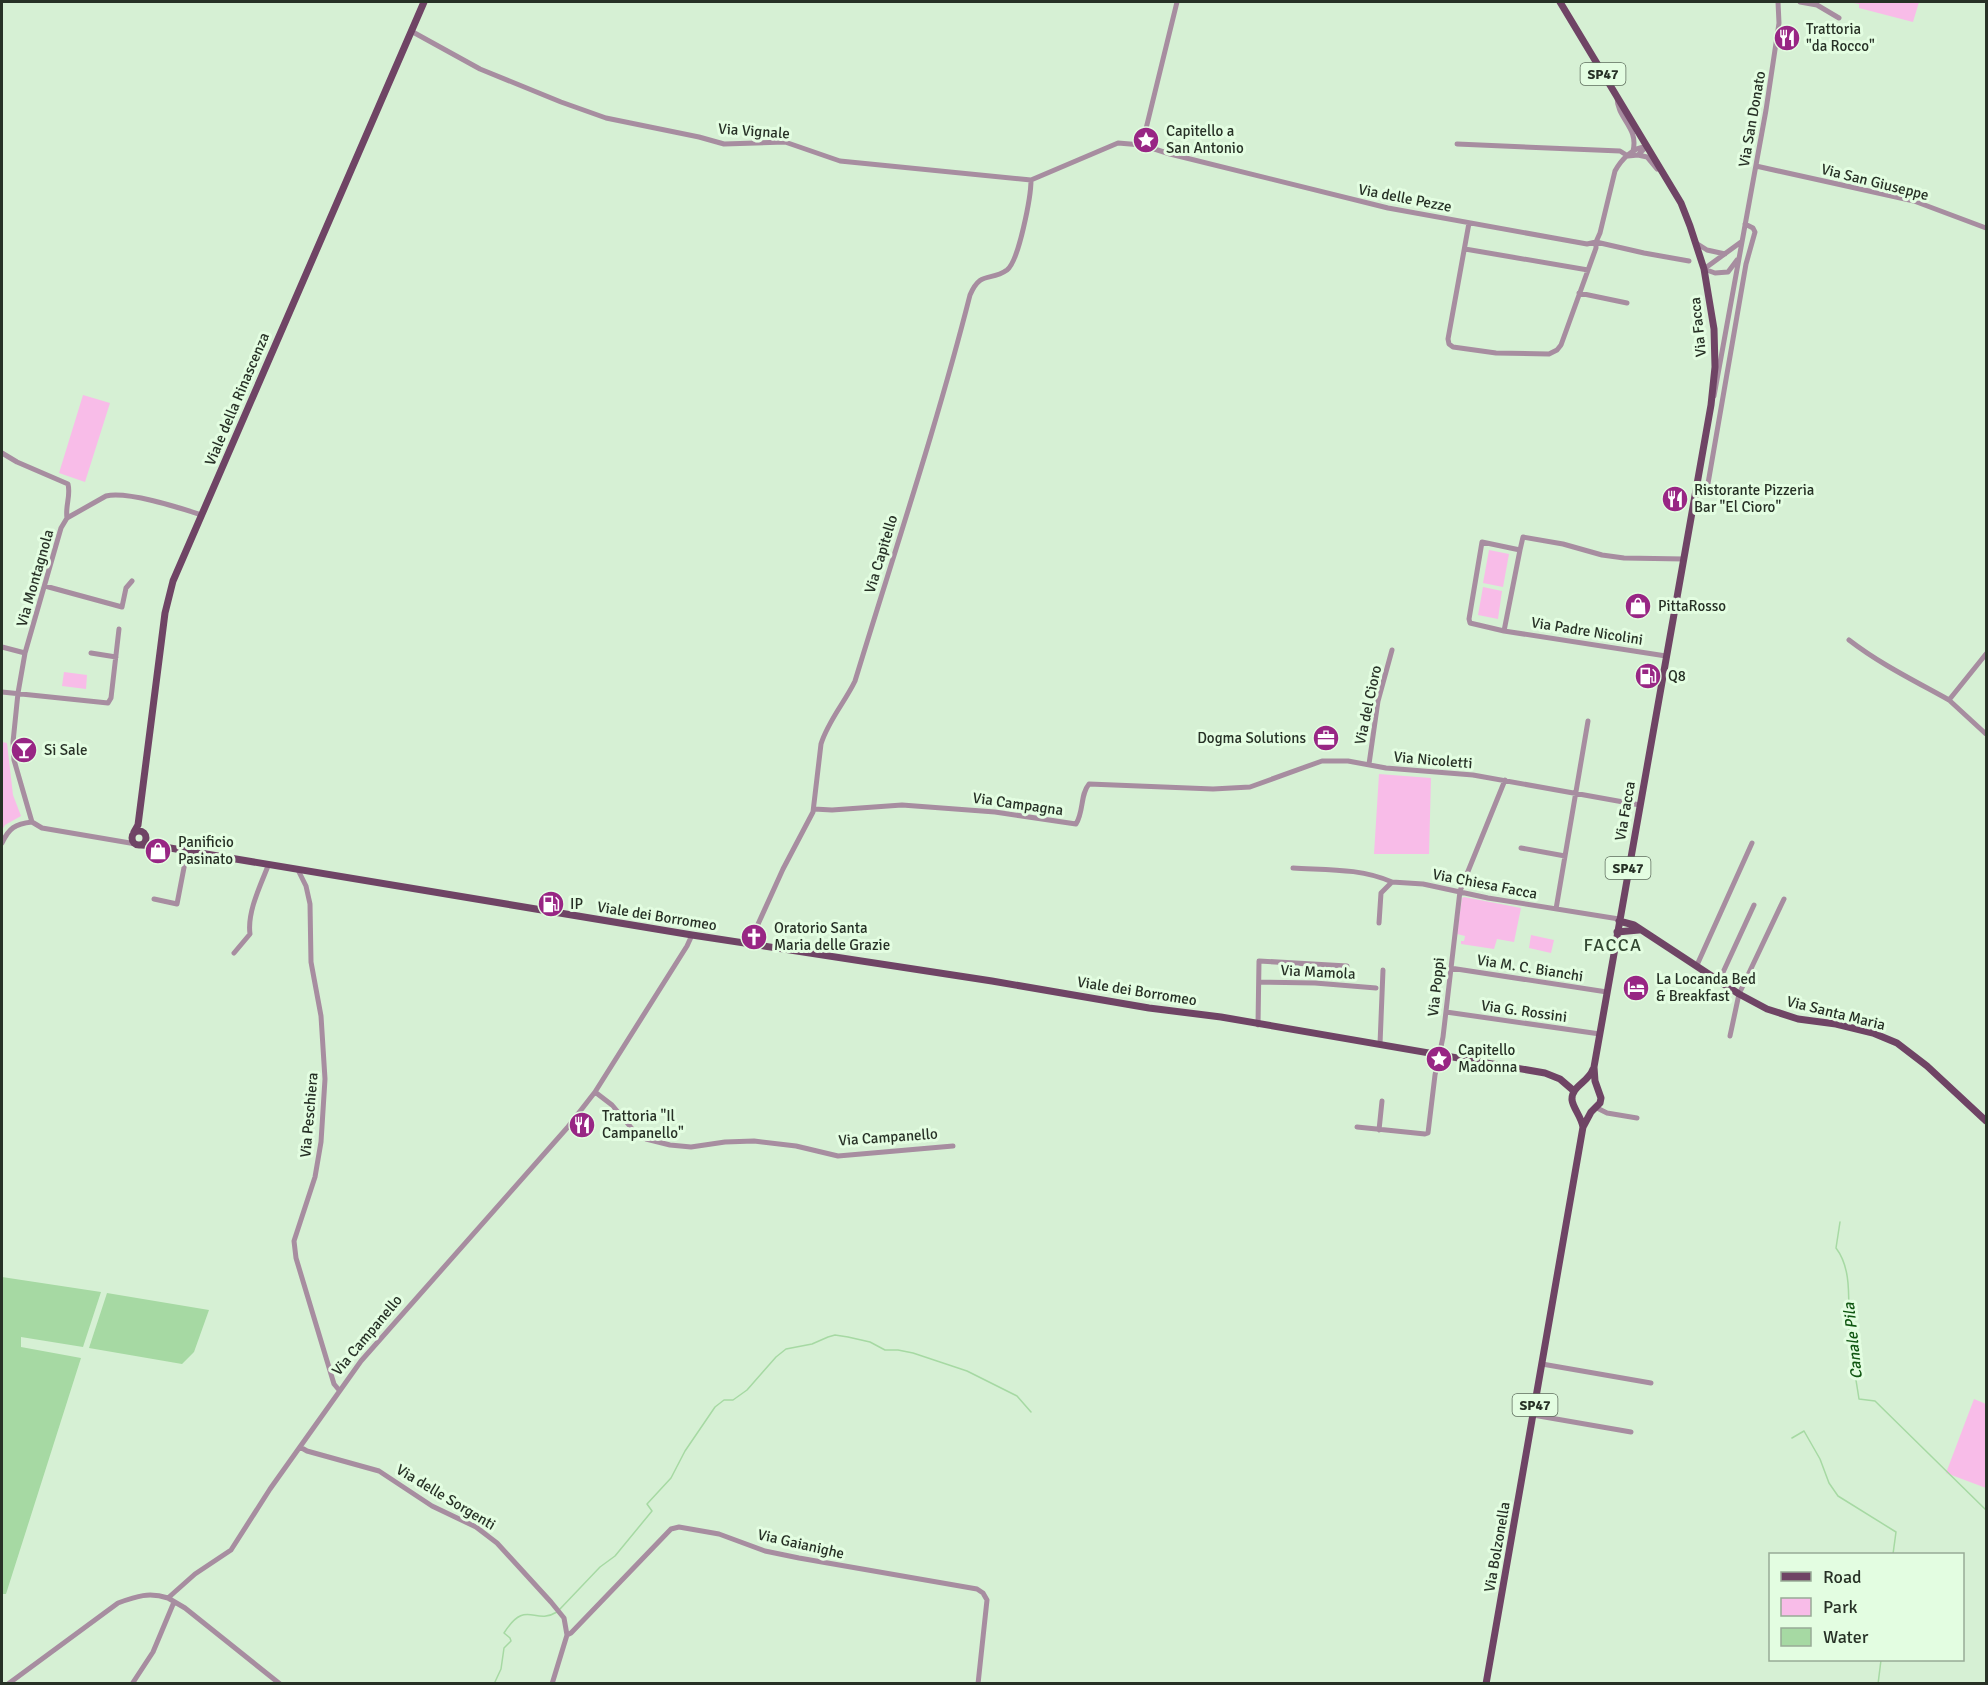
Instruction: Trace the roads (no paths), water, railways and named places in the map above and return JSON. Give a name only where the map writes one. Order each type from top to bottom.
[{"type":"main road","name":"Viale della Rinascenza","points":[[133,834],[138,825],[165,613],[173,581],[424,2]]},
{"type":"main road","name":"SP47","points":[[1560,2],[1681,203],[1704,269]]},
{"type":"main road","name":"Via Facca","points":[[1583,1084],[1591,1075],[1594,1067],[1711,405],[1716,347],[1704,269]]},
{"type":"main road","points":[[138,825],[145,835],[145,842],[138,845],[132,840],[133,834],[138,831],[145,835]]},
{"type":"main road","name":"Viale dei Borromeo","points":[[145,835],[152,844],[158,846],[268,866],[1149,1008],[1221,1017],[1258,1025]]},
{"type":"main road","name":"Viale dei Borromeo","points":[[138,845],[158,846]]},
{"type":"main road","name":"Via Santa Maria","points":[[1619,920],[1628,922],[1739,994],[1767,1009],[1798,1019],[1836,1024],[1873,1033],[1897,1043],[1927,1066],[1986,1121]]},
{"type":"main road","points":[[1617,932],[1639,930]]},
{"type":"main road","points":[[1258,1025],[1545,1072],[1560,1079],[1574,1091]]},
{"type":"main road","name":"Via Facca","points":[[1594,1067],[1596,1088]]},
{"type":"main road","name":"SP47","points":[[1574,1091],[1583,1084]]},
{"type":"main road","points":[[1583,1084],[1591,1084],[1596,1088]]},
{"type":"main road","name":"SP47","points":[[1594,1110],[1601,1098],[1596,1088]]},
{"type":"main road","name":"Via Bolzonella","points":[[1486,1683],[1582,1127],[1578,1109],[1572,1099],[1574,1091]]},
{"type":"main road","points":[[1578,1109],[1583,1112],[1594,1110]]},
{"type":"main road","name":"Via Bolzonella","points":[[1582,1127],[1594,1110]]},
{"type":"street","points":[[1142,145],[1177,2]]},
{"type":"street","name":"Via San Donato","points":[[1711,405],[1716,392],[1776,51],[1779,23],[1778,2]]},
{"type":"street","points":[[1800,2],[1817,5],[1839,18]]},
{"type":"street","name":"Via Vignale","points":[[411,31],[480,69],[521,87],[606,118],[724,144],[785,142],[840,161],[1031,180],[1118,143],[1142,145]]},
{"type":"street","points":[[1617,97],[1619,111],[1635,137],[1633,154]]},
{"type":"street","points":[[1457,144],[1620,151],[1650,160],[1674,192]]},
{"type":"street","name":"Via delle Pezze","points":[[1142,145],[1335,196],[1469,223],[1587,244],[1596,242],[1689,261]]},
{"type":"street","name":"Via delle Pezze","points":[[1469,223],[1448,339],[1449,344],[1453,347],[1496,353],[1549,354],[1561,345],[1596,248],[1615,171],[1620,163],[1646,147]]},
{"type":"street","name":"Via San Giuseppe","points":[[1756,166],[1914,201],[1986,228]]},
{"type":"street","name":"Via Capitello","points":[[748,944],[814,809],[824,733],[845,702],[855,681],[913,489],[930,444],[970,295],[980,279],[1006,270],[1015,259],[1031,180]]},
{"type":"street","points":[[1706,495],[1744,276],[1755,232],[1753,228],[1745,225]]},
{"type":"street","points":[[1704,269],[1742,240]]},
{"type":"street","points":[[1696,243],[1716,254],[1726,254]]},
{"type":"street","points":[[1464,249],[1588,270]]},
{"type":"street","points":[[1704,269],[1715,273],[1728,272],[1739,256]]},
{"type":"street","points":[[1579,293],[1627,303]]},
{"type":"street","name":"Via Montagnola","points":[[2,453],[68,484],[70,491],[66,510],[67,518]]},
{"type":"street","name":"Via Montagnola","points":[[32,822],[14,760],[18,693],[25,653],[61,528],[67,518],[106,496],[113,495],[142,499],[202,515]]},
{"type":"street","points":[[1504,631],[1523,537],[1563,544],[1602,555],[1684,560]]},
{"type":"street","name":"Via Padre Nicolini","points":[[1520,550],[1482,542],[1469,619],[1473,625],[1666,656]]},
{"type":"street","points":[[45,586],[122,607],[126,588],[132,581]]},
{"type":"street","points":[[2,692],[99,704],[108,703],[111,698],[119,629]]},
{"type":"street","points":[[1849,640],[1900,674],[1949,700],[1986,734]]},
{"type":"street","points":[[2,647],[25,653]]},
{"type":"street","name":"Via del Cioro","points":[[1369,764],[1378,701],[1392,650]]},
{"type":"street","points":[[91,653],[116,657]]},
{"type":"street","points":[[1949,700],[1986,654]]},
{"type":"street","points":[[1556,909],[1588,721]]},
{"type":"street","name":"Via Nicoletti","points":[[1226,788],[1250,787],[1322,761],[1348,761],[1386,768],[1505,780],[1640,805]]},
{"type":"street","name":"Via Poppi","points":[[1357,1127],[1428,1133],[1443,1037],[1460,891],[1505,780]]},
{"type":"street","name":"Via Campagna","points":[[814,809],[832,810],[902,805],[995,812],[1076,824],[1080,818],[1084,790],[1089,784],[1226,788]]},
{"type":"street","points":[[2,843],[9,829],[19,824],[32,822],[42,828],[138,845]]},
{"type":"street","points":[[123,841],[133,834]]},
{"type":"street","points":[[1697,965],[1752,843]]},
{"type":"street","points":[[1521,848],[1565,856]]},
{"type":"street","points":[[154,900],[177,903],[187,852]]},
{"type":"street","points":[[234,953],[250,934],[249,927],[253,910],[268,866]]},
{"type":"street","name":"Via Chiesa Facca","points":[[1293,868],[1360,872],[1379,876],[1392,882],[1423,884],[1619,920]]},
{"type":"street","name":"Via Peschiera","points":[[298,870],[306,886],[310,904],[311,962],[321,1016],[325,1079],[321,1142],[315,1177],[294,1241],[296,1258],[334,1384],[339,1390]]},
{"type":"street","points":[[1379,923],[1381,893],[1392,882]]},
{"type":"street","points":[[1730,1036],[1739,994],[1784,899]]},
{"type":"street","points":[[1719,981],[1754,905]]},
{"type":"street","name":"Via Campanello","points":[[171,1600],[195,1574],[231,1550],[270,1489],[361,1361],[567,1128],[595,1092],[692,935]]},
{"type":"street","name":"Via Mamola","points":[[1258,1025],[1259,961],[1347,966]]},
{"type":"street","name":"Via M. C. Bianchi","points":[[1450,968],[1607,992]]},
{"type":"street","points":[[1380,1044],[1383,969]]},
{"type":"street","name":"Via Mamola","points":[[1259,982],[1315,983],[1376,988]]},
{"type":"street","name":"Via G. Rossini","points":[[1446,1012],[1600,1034]]},
{"type":"street","name":"Via Campanello","points":[[595,1092],[612,1105],[634,1131],[646,1139],[670,1145],[691,1147],[754,1141],[796,1146],[838,1156],[953,1146]]},
{"type":"street","points":[[1379,1130],[1382,1101]]},
{"type":"street","points":[[1594,1110],[1637,1118]]},
{"type":"street","points":[[1542,1364],[1651,1383]]},
{"type":"street","points":[[1533,1415],[1631,1432]]},
{"type":"street","name":"Via delle Sorgenti","points":[[300,1447],[379,1471],[432,1506],[476,1527],[497,1543],[556,1607],[564,1618],[567,1635]]},
{"type":"street","name":"Via Gaianighe","points":[[567,1635],[572,1633],[593,1612],[671,1529],[679,1527],[720,1534],[765,1551],[978,1589],[987,1600],[978,1683]]},
{"type":"street","points":[[8,1683],[118,1603],[139,1595],[155,1594],[185,1608],[280,1683]]},
{"type":"street","points":[[132,1683],[153,1652],[171,1600]]},
{"type":"street","points":[[552,1683],[567,1635]]},
{"type":"water","points":[[2,1277],[101,1292],[83,1347],[21,1337],[21,1347],[81,1358],[6,1594],[2,1594]]},
{"type":"water","points":[[107,1293],[209,1310],[194,1352],[182,1364],[89,1348]]},
{"type":"waterway","name":"Canale Pila","points":[[1840,1222],[1836,1248],[1842,1258],[1848,1280],[1850,1339],[1859,1399],[1875,1401],[1986,1510]]},
{"type":"waterway","points":[[560,1609],[600,1567],[615,1556],[652,1511],[647,1504],[671,1478],[685,1451],[715,1407],[724,1400],[733,1400],[747,1390],[786,1349],[812,1344],[835,1335],[870,1342],[885,1350],[913,1353],[967,1371],[1017,1396],[1031,1412]]},
{"type":"waterway","points":[[1792,1438],[1804,1431],[1820,1459],[1829,1483],[1838,1496],[1896,1532],[1893,1553]]},
{"type":"waterway","points":[[494,1684],[501,1669],[504,1648],[511,1641],[504,1633],[512,1623],[524,1615],[542,1616],[557,1612]]},
{"type":"waterway","points":[[1878,1684],[1881,1661]]},
{"type":"place","name":"Trattoria \"da Rocco\"","points":[[1787,38]]},
{"type":"place","name":"Capitello a San Antonio","points":[[1146,140]]},
{"type":"place","name":"Ristorante Pizzeria Bar \"El Cioro\"","points":[[1675,499]]},
{"type":"place","name":"PittaRosso","points":[[1638,606]]},
{"type":"place","name":"Q8","points":[[1648,676]]},
{"type":"place","name":"Dogma Solutions","points":[[1326,738]]},
{"type":"place","name":"Si Sale","points":[[24,750]]},
{"type":"place","name":"Panificio Pasinato","points":[[158,851]]},
{"type":"place","name":"IP","points":[[551,904]]},
{"type":"place","name":"Oratorio Santa Maria delle Grazie","points":[[754,937]]},
{"type":"place","name":"La Locanda Bed & Breakfast","points":[[1636,988]]},
{"type":"place","name":"Capitello Madonna","points":[[1439,1059]]},
{"type":"place","name":"Trattoria \"Il Campanello\"","points":[[582,1125]]},
{"type":"district","name":"FACCA","points":[[1613,945]]}]
